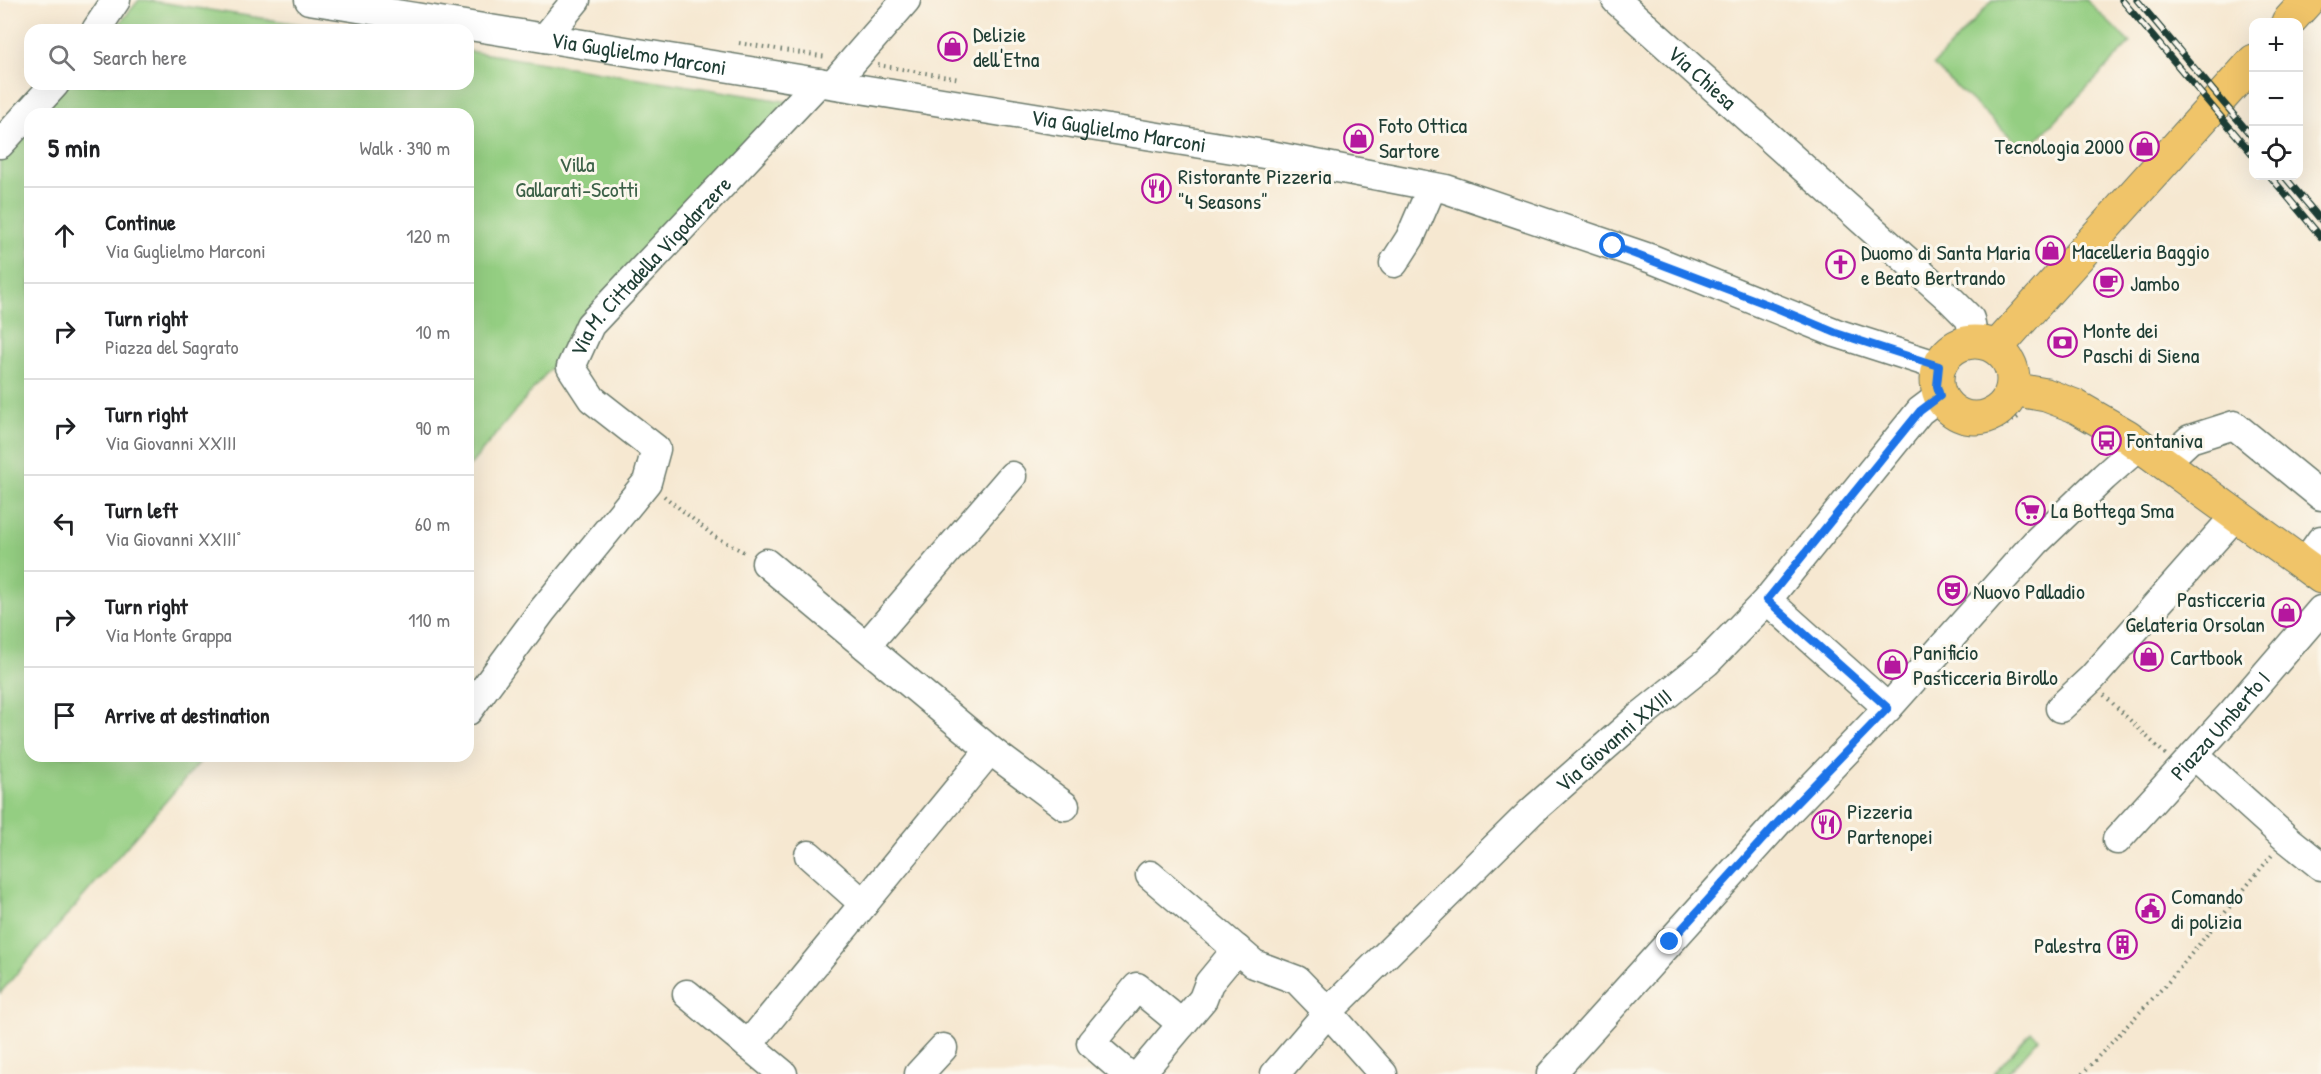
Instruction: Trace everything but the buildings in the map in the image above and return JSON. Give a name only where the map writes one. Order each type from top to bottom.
[{"type":"main road","points":[[2292,18],[2308,0]]},
{"type":"main road","points":[[1985,345],[2249,65]]},
{"type":"main road","points":[[1985,345],[2004,356],[2013,378],[2012,389],[2000,409],[1979,418],[1967,418],[1947,406],[1940,381],[1953,349],[1985,345]]},
{"type":"main road","points":[[2012,389],[2046,395],[2075,406],[2152,454],[2235,516],[2315,560]]},
{"type":"street","points":[[100,24],[116,0]]},
{"type":"street","name":"Via Guglielmo Marconi","points":[[309,0],[458,24]]},
{"type":"street","points":[[545,38],[576,0]]},
{"type":"street","points":[[826,82],[906,0]]},
{"type":"street","name":"Via Chiesa","points":[[1616,0],[1970,319],[1985,345]]},
{"type":"street","name":"Via Guglielmo Marconi","points":[[474,27],[1270,156],[1446,189],[1633,252],[1836,333],[1940,381]]},
{"type":"street","name":"Via M. Cittadella Vigodarzere","points":[[474,703],[542,610],[647,483],[656,448],[592,399],[570,367],[590,325],[826,82]]},
{"type":"street","points":[[33,108],[50,90]]},
{"type":"street","points":[[0,144],[24,118]]},
{"type":"street","points":[[1394,263],[1410,238],[1432,187]]},
{"type":"street","name":"Via Giovanni XXIII","points":[[1275,1074],[1328,1012],[1532,811],[1640,716],[1707,662],[1767,600],[1920,411],[1940,381]]},
{"type":"street","points":[[1551,1074],[1780,820],[1888,708],[2036,542],[2104,477],[2152,454],[2234,425],[2321,496]]},
{"type":"street","points":[[866,646],[1012,477]]},
{"type":"street","points":[[2060,708],[2092,678],[2235,516]]},
{"type":"street","points":[[766,562],[990,750],[1065,806]]},
{"type":"street","points":[[1767,600],[1888,708]]},
{"type":"street","name":"Piazza Umberto I","points":[[2116,840],[2321,610]]},
{"type":"street","points":[[748,1045],[990,750]]},
{"type":"street","points":[[2193,755],[2321,866]]},
{"type":"street","points":[[809,855],[864,903]]},
{"type":"street","points":[[1150,875],[1254,964],[1297,980],[1383,1074]]},
{"type":"street","points":[[1140,1074],[1203,999],[1209,984],[1237,949]]},
{"type":"street","points":[[1127,1074],[1091,1043],[1137,987],[1182,1024]]},
{"type":"street","points":[[687,994],[783,1074]]},
{"type":"street","points":[[920,1074],[943,1048]]},
{"type":"path","points":[[647,483],[715,537],[766,562]]},
{"type":"path","points":[[2082,1074],[2170,980],[2286,838]]},
{"type":"green space","points":[[139,0],[146,0],[298,24],[119,24]]},
{"type":"green space","points":[[1993,0],[2086,0],[2130,43],[2026,151],[1933,65]]},
{"type":"green space","name":"Villa Gallarati-Scotti","points":[[474,52],[790,102],[578,335],[474,461],[474,108],[45,108],[62,90],[474,90]]},
{"type":"green space","points":[[24,132],[24,762],[200,762],[0,993],[0,158]]},
{"type":"green space","points":[[2031,1032],[2039,1038],[2007,1074],[1993,1074]]},
{"type":"railway","points":[[2122,0],[2249,150]]},
{"type":"railway","points":[[2137,0],[2249,133]]},
{"type":"railway","points":[[2273,180],[2321,237]]},
{"type":"railway","points":[[2287,180],[2321,220]]},
{"type":"place","name":"Delizie dell'Etna","points":[[952,47]]},
{"type":"place","name":"Foto Ottica Sartore","points":[[1358,138]]},
{"type":"place","name":"Tecnologia 2000","points":[[2145,146]]},
{"type":"place","name":"Ristorante Pizzeria \"4 Seasons\"","points":[[1157,189]]},
{"type":"place","name":"Macelleria Baggio","points":[[2051,251]]},
{"type":"place","name":"Duomo di Santa Maria e Beato Bertrando","points":[[1840,265]]},
{"type":"place","name":"Jambo","points":[[2109,283]]},
{"type":"place","name":"Monte dei Paschi di Siena","points":[[2062,343]]},
{"type":"place","name":"Fontaniva","points":[[2106,440]]},
{"type":"place","name":"La Bottega Sma","points":[[2030,510]]},
{"type":"place","name":"Nuovo Palladio","points":[[1952,591]]},
{"type":"place","name":"Pasticceria Gelateria Orsolan","points":[[2286,612]]},
{"type":"place","name":"Cartbook","points":[[2149,657]]},
{"type":"place","name":"Panificio Pasticceria Birollo","points":[[1892,665]]},
{"type":"place","name":"Pizzeria Partenopei","points":[[1826,824]]},
{"type":"place","name":"Comando di polizia","points":[[2150,909]]},
{"type":"place","name":"Palestra","points":[[2122,945]]},
{"type":"route","points":[[1613,246],[1652,259],[1836,333],[1939,366],[1937,386],[1940,396],[1920,411],[1767,600],[1888,708],[1780,820],[1670,942]]}]
